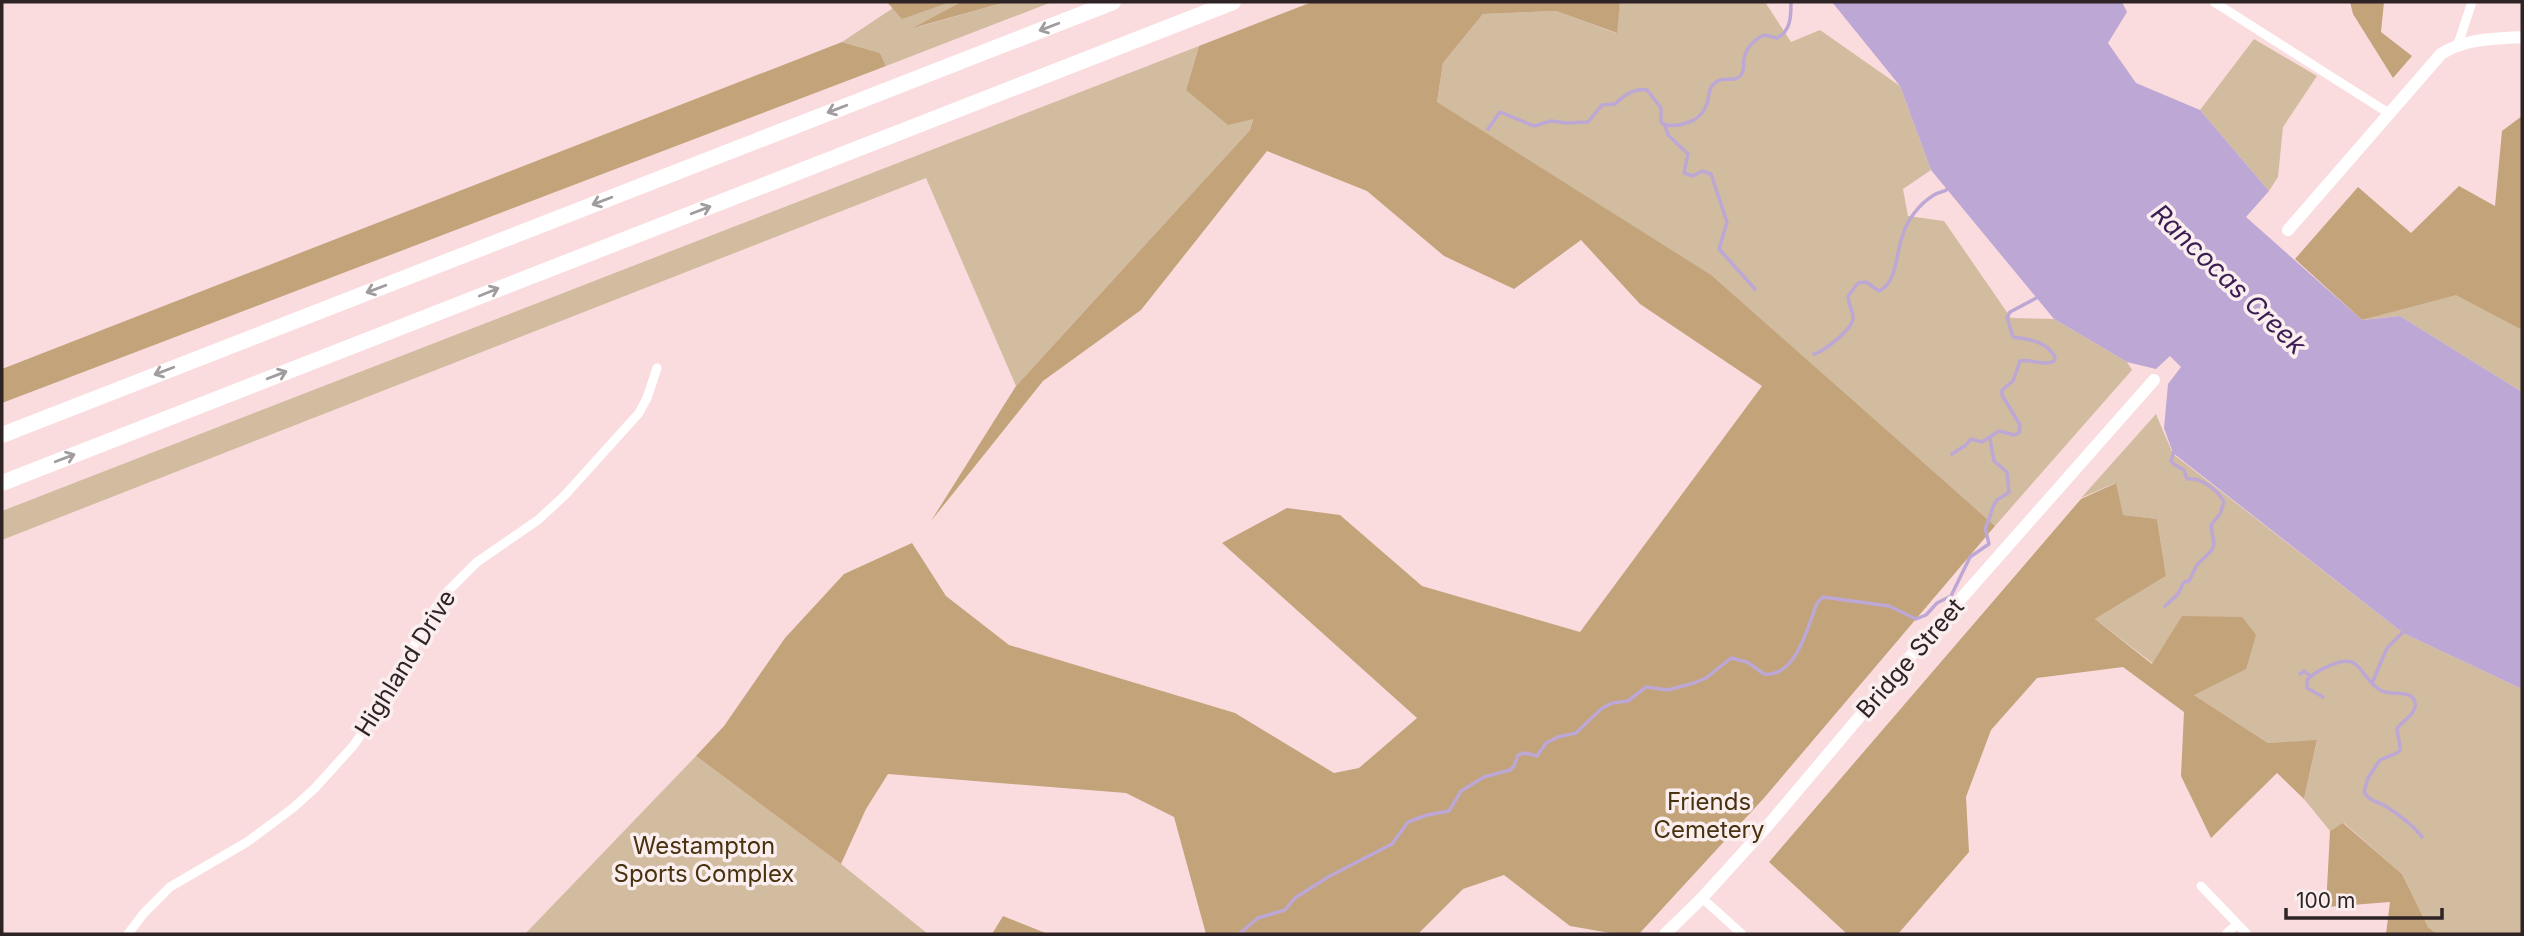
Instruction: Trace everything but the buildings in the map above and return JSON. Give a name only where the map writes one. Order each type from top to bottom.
[{"type":"highway","points":[[2,435],[1113,2]]},
{"type":"highway","points":[[2,483],[1233,2]]},
{"type":"main road","points":[[2288,230],[2441,54],[2458,44],[2522,37]]},
{"type":"main road","name":"Bridge Street","points":[[1665,934],[1702,898],[1784,806],[1976,580],[2154,380]]},
{"type":"street","points":[[2214,2],[2390,114]]},
{"type":"street","points":[[2458,44],[2472,2]]},
{"type":"street","name":"Highland Drive","points":[[128,934],[170,887],[271,825],[334,768],[387,698],[428,618],[445,594],[477,562],[538,520],[565,495],[639,413],[657,368]]},
{"type":"street","points":[[2201,886],[2247,934]]},
{"type":"street","points":[[1702,898],[1742,934]]},
{"type":"street","points":[[2226,934],[2236,925]]},
{"type":"green space","points":[[887,2],[950,2],[902,19]]},
{"type":"green space","points":[[902,2],[961,2],[918,27],[1006,2],[1052,2],[886,66],[880,53],[842,42]]},
{"type":"green space","points":[[961,2],[1006,2],[913,28]]},
{"type":"green space","name":"Friends Cemetery","points":[[1312,2],[1620,2],[1617,33],[1556,11],[1483,14],[1443,63],[1437,102],[1711,275],[1995,526],[1764,798],[1639,934],[1616,934],[1570,926],[1504,875],[1463,889],[1418,934],[1206,934],[1174,817],[1126,793],[888,774],[866,809],[841,864],[696,756],[724,726],[785,638],[844,574],[912,543],[946,596],[1009,645],[1235,713],[1334,773],[1359,768],[1417,718],[1222,543],[1287,508],[1340,515],[1422,586],[1580,632],[1762,386],[1640,304],[1581,240],[1514,289],[1444,256],[1367,191],[1267,151],[1141,310],[1043,381],[931,521],[1016,386],[1250,130],[1253,119],[1228,125],[1186,90],[1199,46]]},
{"type":"green space","points":[[1620,2],[1765,2],[1791,42],[1820,30],[1900,86],[1931,170],[1903,189],[1908,216],[1944,221],[2011,318],[2054,319],[2127,362],[2132,370],[1995,526],[1920,461],[1437,102],[1443,63],[1483,14],[1556,11],[1616,33]]},
{"type":"green space","points":[[2350,2],[2384,2],[2381,32],[2412,56],[2393,78],[2353,14]]},
{"type":"green space","points":[[2254,39],[2317,76],[2283,127],[2278,177],[2269,191],[2200,110]]},
{"type":"green space","points":[[842,42],[880,53],[886,66],[2,403],[2,369]]},
{"type":"green space","points":[[1199,46],[1186,90],[1253,118],[1250,130],[1016,386],[926,178],[2,540],[2,511]]},
{"type":"green space","points":[[2522,116],[2522,330],[2456,295],[2362,320],[2295,259],[2358,187],[2411,233],[2459,186],[2495,206],[2502,131]]},
{"type":"green space","points":[[2456,294],[2522,330],[2522,392],[2400,316],[2362,320]]},
{"type":"green space","points":[[2156,414],[2173,454],[2403,633],[2522,689],[2522,934],[2437,934],[2428,927],[2402,874],[2344,823],[2330,831],[2304,799],[2317,741],[2268,743],[2194,695],[2095,619],[2166,576],[2157,519],[2122,515],[2115,483],[2081,498]]},
{"type":"green space","points":[[2116,483],[2123,515],[2157,519],[2166,576],[2095,619],[2152,664],[2182,616],[2242,617],[2256,635],[2246,669],[2194,695],[2268,743],[2317,740],[2304,799],[2277,773],[2211,838],[2181,776],[2184,712],[2123,667],[2037,678],[1991,730],[1966,797],[1969,852],[1898,934],[1847,934],[1769,862],[2081,499]]},
{"type":"green space","name":"Westampton Sports Complex","points":[[696,756],[841,864],[928,934],[525,934]]},
{"type":"green space","points":[[2343,823],[2402,874],[2428,927],[2437,934],[2386,934],[2390,902],[2326,907],[2330,831]]},
{"type":"green space","points":[[1003,916],[1048,934],[992,934]]},
{"type":"water","name":"Rancocas Creek","points":[[1832,2],[2122,2],[2127,12],[2108,43],[2136,83],[2200,110],[2269,191],[2246,217],[2362,320],[2400,316],[2522,392],[2522,689],[2403,633],[2173,453],[2164,428],[2168,384],[2181,367],[2170,356],[2156,369],[2127,362],[2054,319],[1931,170],[1900,86]]},
{"type":"waterway","points":[[1665,125],[1694,120],[1706,106],[1713,84],[1719,80],[1736,79],[1741,75],[1745,55],[1751,44],[1764,35],[1777,38],[1782,35],[1788,27],[1791,2]]},
{"type":"waterway","points":[[1488,129],[1500,112],[1534,126],[1551,121],[1588,122],[1602,105],[1615,104],[1634,91],[1647,90],[1661,108],[1661,122],[1668,135],[1688,154],[1684,173],[1693,176],[1702,171],[1711,174],[1727,222],[1719,249],[1755,289]]},
{"type":"waterway","points":[[1814,354],[1837,339],[1852,323],[1853,315],[1848,296],[1858,283],[1866,282],[1879,291],[1885,287],[1893,275],[1902,237],[1910,219],[1929,199],[1949,188]]},
{"type":"waterway","points":[[1952,454],[1971,439],[1982,442],[1999,431],[2014,435],[2019,433],[2020,425],[2002,395],[2002,390],[2013,381],[2020,361],[2050,363],[2055,357],[2042,344],[2013,337],[2007,317],[2010,312],[2038,297]]},
{"type":"waterway","points":[[1239,934],[1258,918],[1285,910],[1295,898],[1328,877],[1392,844],[1408,822],[1449,811],[1461,791],[1484,777],[1510,770],[1518,755],[1525,753],[1537,756],[1546,743],[1576,733],[1601,709],[1612,703],[1628,701],[1646,687],[1668,690],[1694,683],[1706,678],[1731,658],[1747,662],[1764,674],[1785,668],[1799,649],[1817,603],[1823,597],[1889,606],[1916,619],[1926,615],[1937,603],[1951,596],[1970,557],[1989,544],[1985,528],[1995,502],[2009,492],[2007,472],[1994,461],[1990,439]]},
{"type":"waterway","points":[[2165,606],[2178,594],[2184,582],[2189,581],[2197,565],[2212,550],[2214,544],[2211,525],[2220,514],[2224,502],[2208,485],[2187,479],[2184,470],[2171,461],[2174,451]]},
{"type":"waterway","points":[[2372,683],[2387,648],[2405,630]]},
{"type":"waterway","points":[[2323,697],[2307,688],[2307,680],[2337,663],[2350,662],[2382,691],[2406,694],[2413,699],[2414,711],[2397,729],[2400,751],[2380,760],[2368,778],[2364,792],[2372,800],[2401,817],[2422,837]]},
{"type":"waterway","points":[[2300,674],[2304,671],[2310,676]]}]
